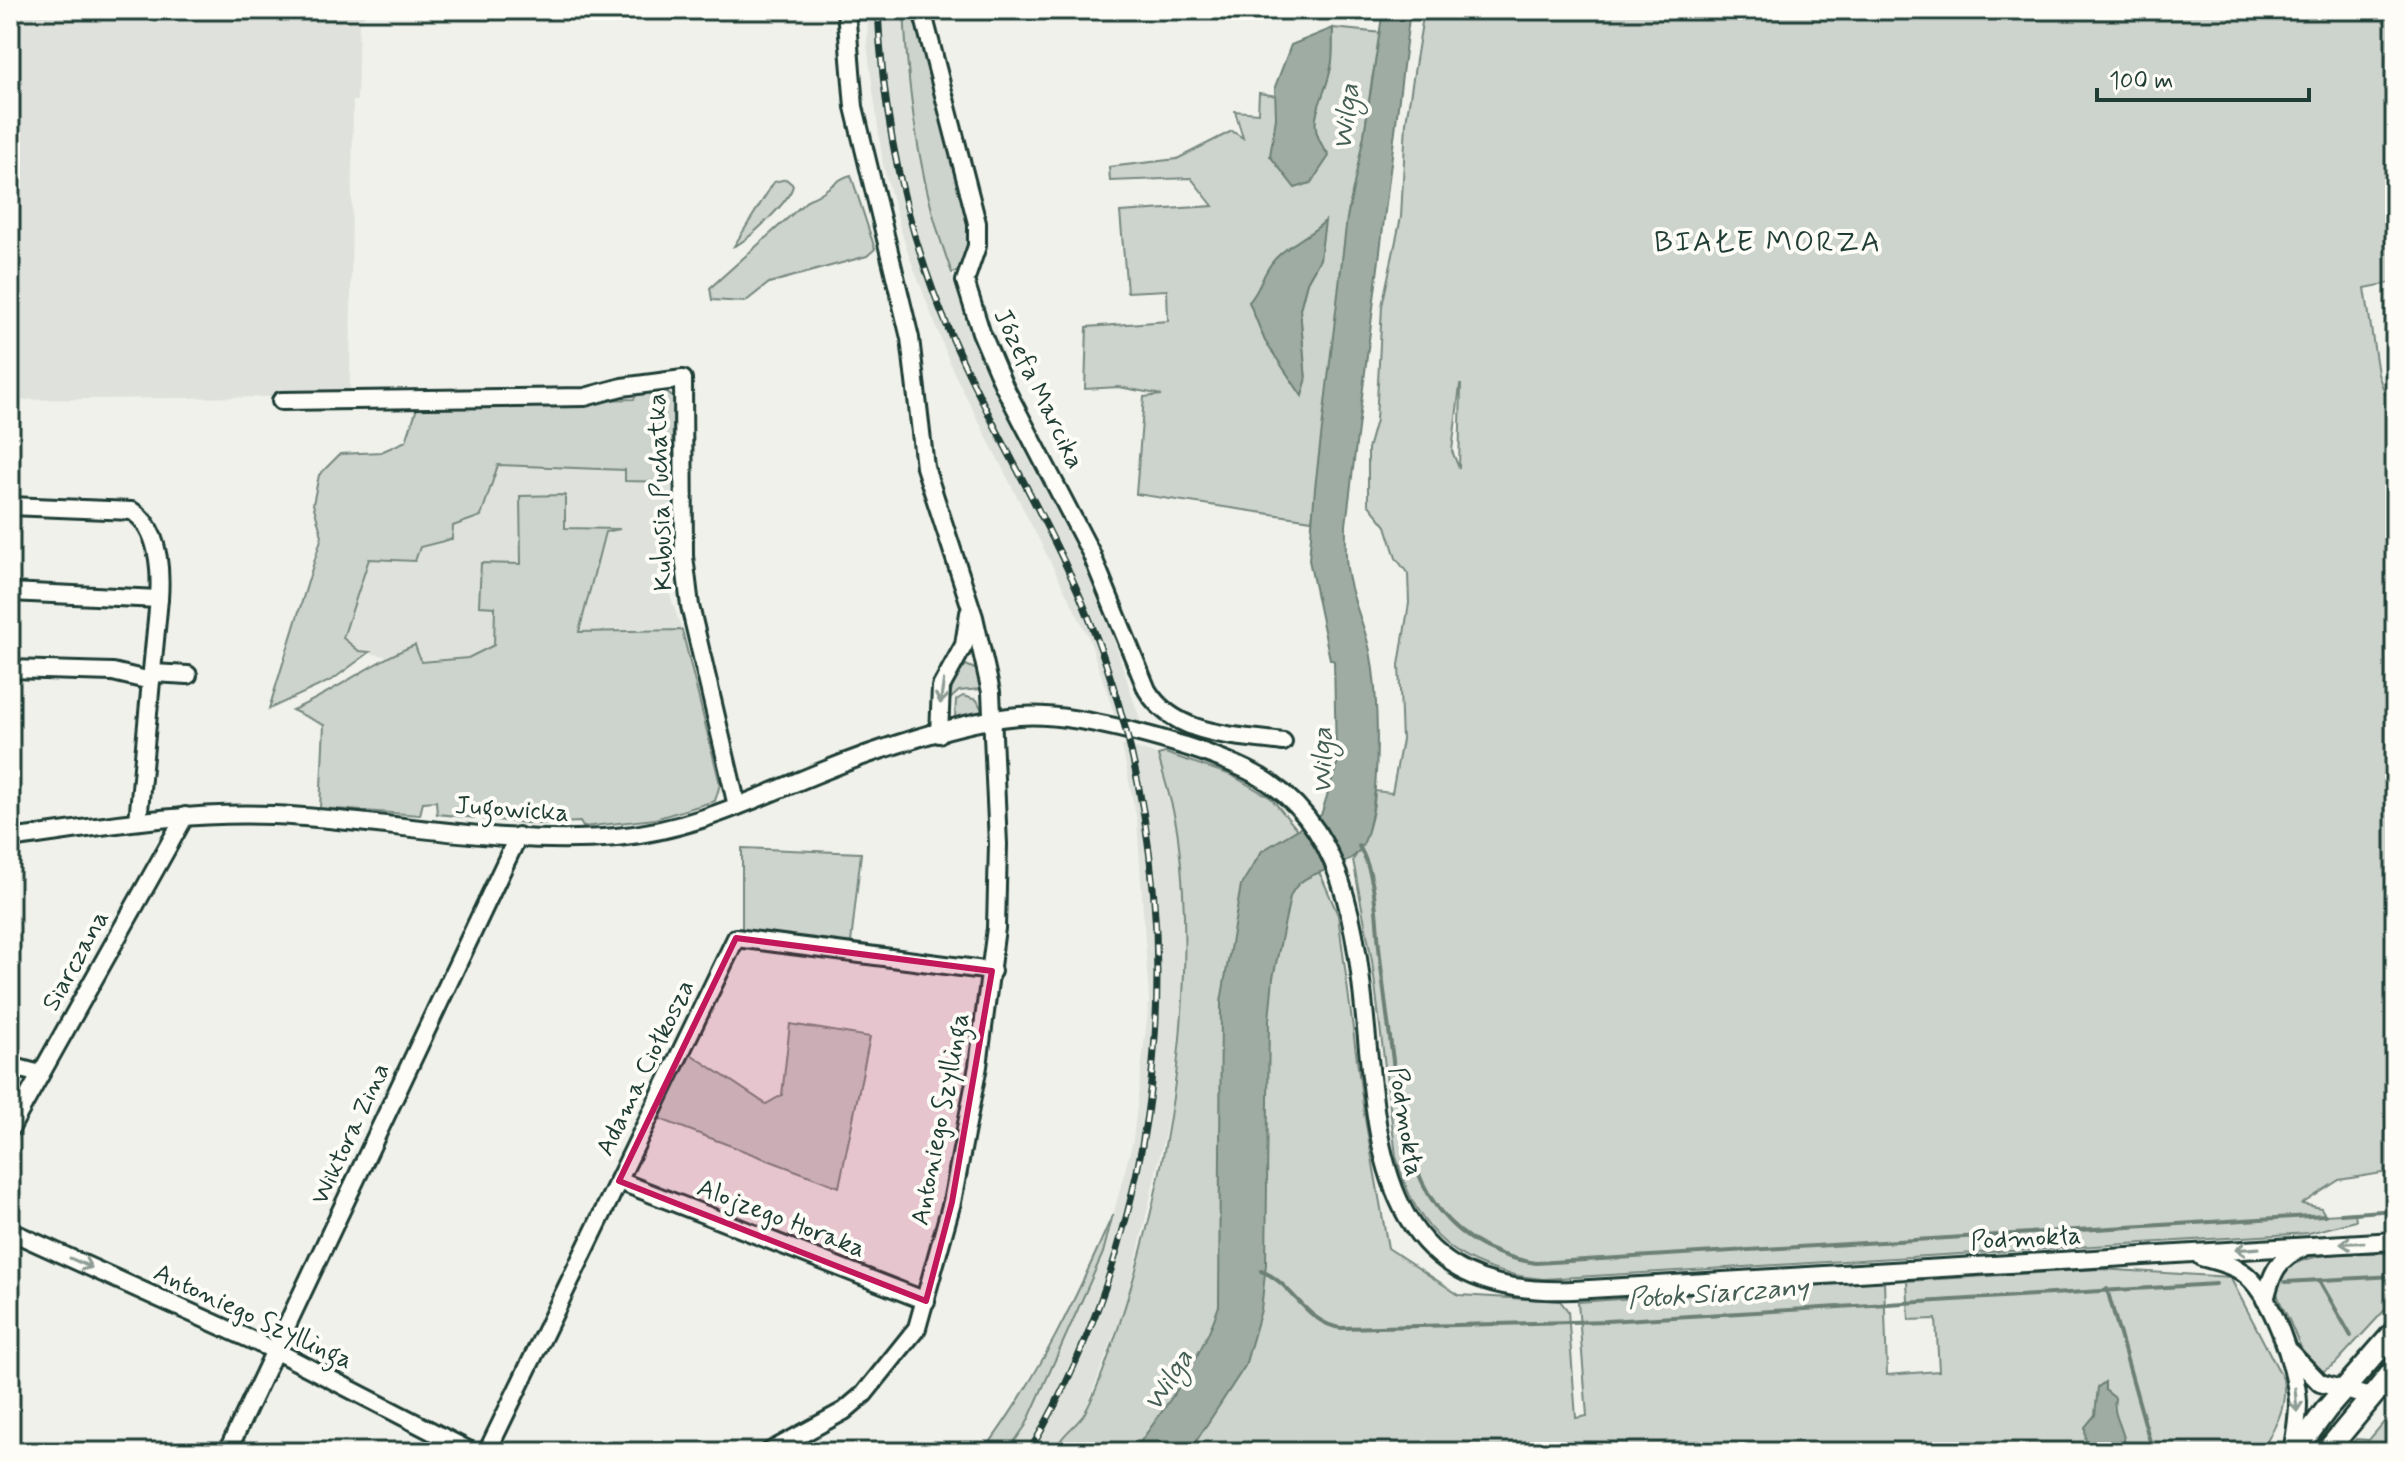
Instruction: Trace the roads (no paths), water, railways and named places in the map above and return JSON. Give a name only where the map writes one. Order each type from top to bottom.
[{"type":"main road","points":[[2294,1452],[2342,1390],[2395,1331]]},
{"type":"main road","points":[[2326,1452],[2395,1369]]},
{"type":"street","points":[[846,10],[854,107],[910,338],[925,467],[986,665],[993,720]]},
{"type":"street","name":"Józefa Marcika","points":[[922,10],[977,223],[977,246],[965,281],[981,332],[1004,386],[1091,553],[1147,690],[1163,709],[1201,731]]},
{"type":"street","name":"Kubusia Puchatka","points":[[281,401],[585,397],[622,387],[683,379],[684,556],[690,606],[737,806]]},
{"type":"street","points":[[10,506],[132,511],[142,517],[156,549],[159,599],[138,821]]},
{"type":"street","points":[[10,592],[159,599]]},
{"type":"street","points":[[939,734],[941,687],[958,657],[967,631],[968,600]]},
{"type":"street","points":[[958,657],[968,657],[986,665]]},
{"type":"street","points":[[10,669],[113,672],[152,677],[188,675]]},
{"type":"street","name":"Podmokła","points":[[993,720],[1025,715],[1073,720],[1195,751],[1262,778],[1303,811],[1321,838],[1341,881],[1354,936],[1383,1150],[1394,1195],[1411,1226],[1432,1250],[1479,1279],[1540,1291],[2395,1241]]},
{"type":"street","name":"Jugowicka","points":[[10,839],[185,816],[281,815],[518,836],[591,838],[639,834],[692,822],[854,759],[993,720]]},
{"type":"street","name":"Antoniego Szyllinga","points":[[769,1452],[844,1411],[864,1394],[917,1328],[926,1301],[952,1202],[992,971],[998,844],[993,720]]},
{"type":"street","points":[[1195,751],[1201,731],[1283,742]]},
{"type":"street","name":"Siarczana","points":[[10,1129],[185,816]]},
{"type":"street","name":"Wiktora Zina","points":[[227,1452],[518,836]]},
{"type":"street","name":"Adama Ciołkosza","points":[[487,1452],[736,938],[992,971]]},
{"type":"street","points":[[10,1066],[40,1074]]},
{"type":"street","name":"Alojzego Horaka","points":[[619,1181],[926,1301]]},
{"type":"street","name":"Antoniego Szyllinga","points":[[10,1231],[276,1351],[472,1452]]},
{"type":"street","points":[[2265,1300],[2275,1266],[2289,1253],[2310,1245]]},
{"type":"street","name":"Podmokła","points":[[2184,1253],[2243,1272],[2257,1285],[2287,1348],[2298,1400],[2294,1452]]},
{"type":"street","points":[[2287,1348],[2310,1375],[2342,1390],[2370,1397]]},
{"type":"waterway","points":[[1359,846],[1372,882],[1399,1104],[1416,1167],[1429,1195],[1447,1219],[1470,1239],[1499,1254],[1536,1263],[2325,1215]]},
{"type":"waterway","points":[[2341,1214],[2395,1210]]},
{"type":"waterway","name":"Potok Siarczany","points":[[1261,1271],[1282,1284],[1318,1319],[1341,1328],[1607,1321],[2216,1284]]},
{"type":"waterway","name":"Potok Siarczany","points":[[2285,1282],[2395,1276]]},
{"type":"waterway","points":[[2319,1280],[2351,1336]]},
{"type":"waterway","points":[[2107,1289],[2153,1452]]},
{"type":"railway","points":[[878,10],[891,135],[921,257],[966,369],[1082,601],[1119,705],[1143,813],[1156,923],[1155,1033],[1142,1143],[1117,1250],[1079,1354],[1029,1452]]},
{"type":"district","name":"BIAŁE MORZA","points":[[1768,242]]},
{"type":"water label","name":"Wilga","points":[[1347,117]]},
{"type":"water label","name":"Wilga","points":[[1323,761]]},
{"type":"water label","name":"Wilga","points":[[1169,1381]]}]
